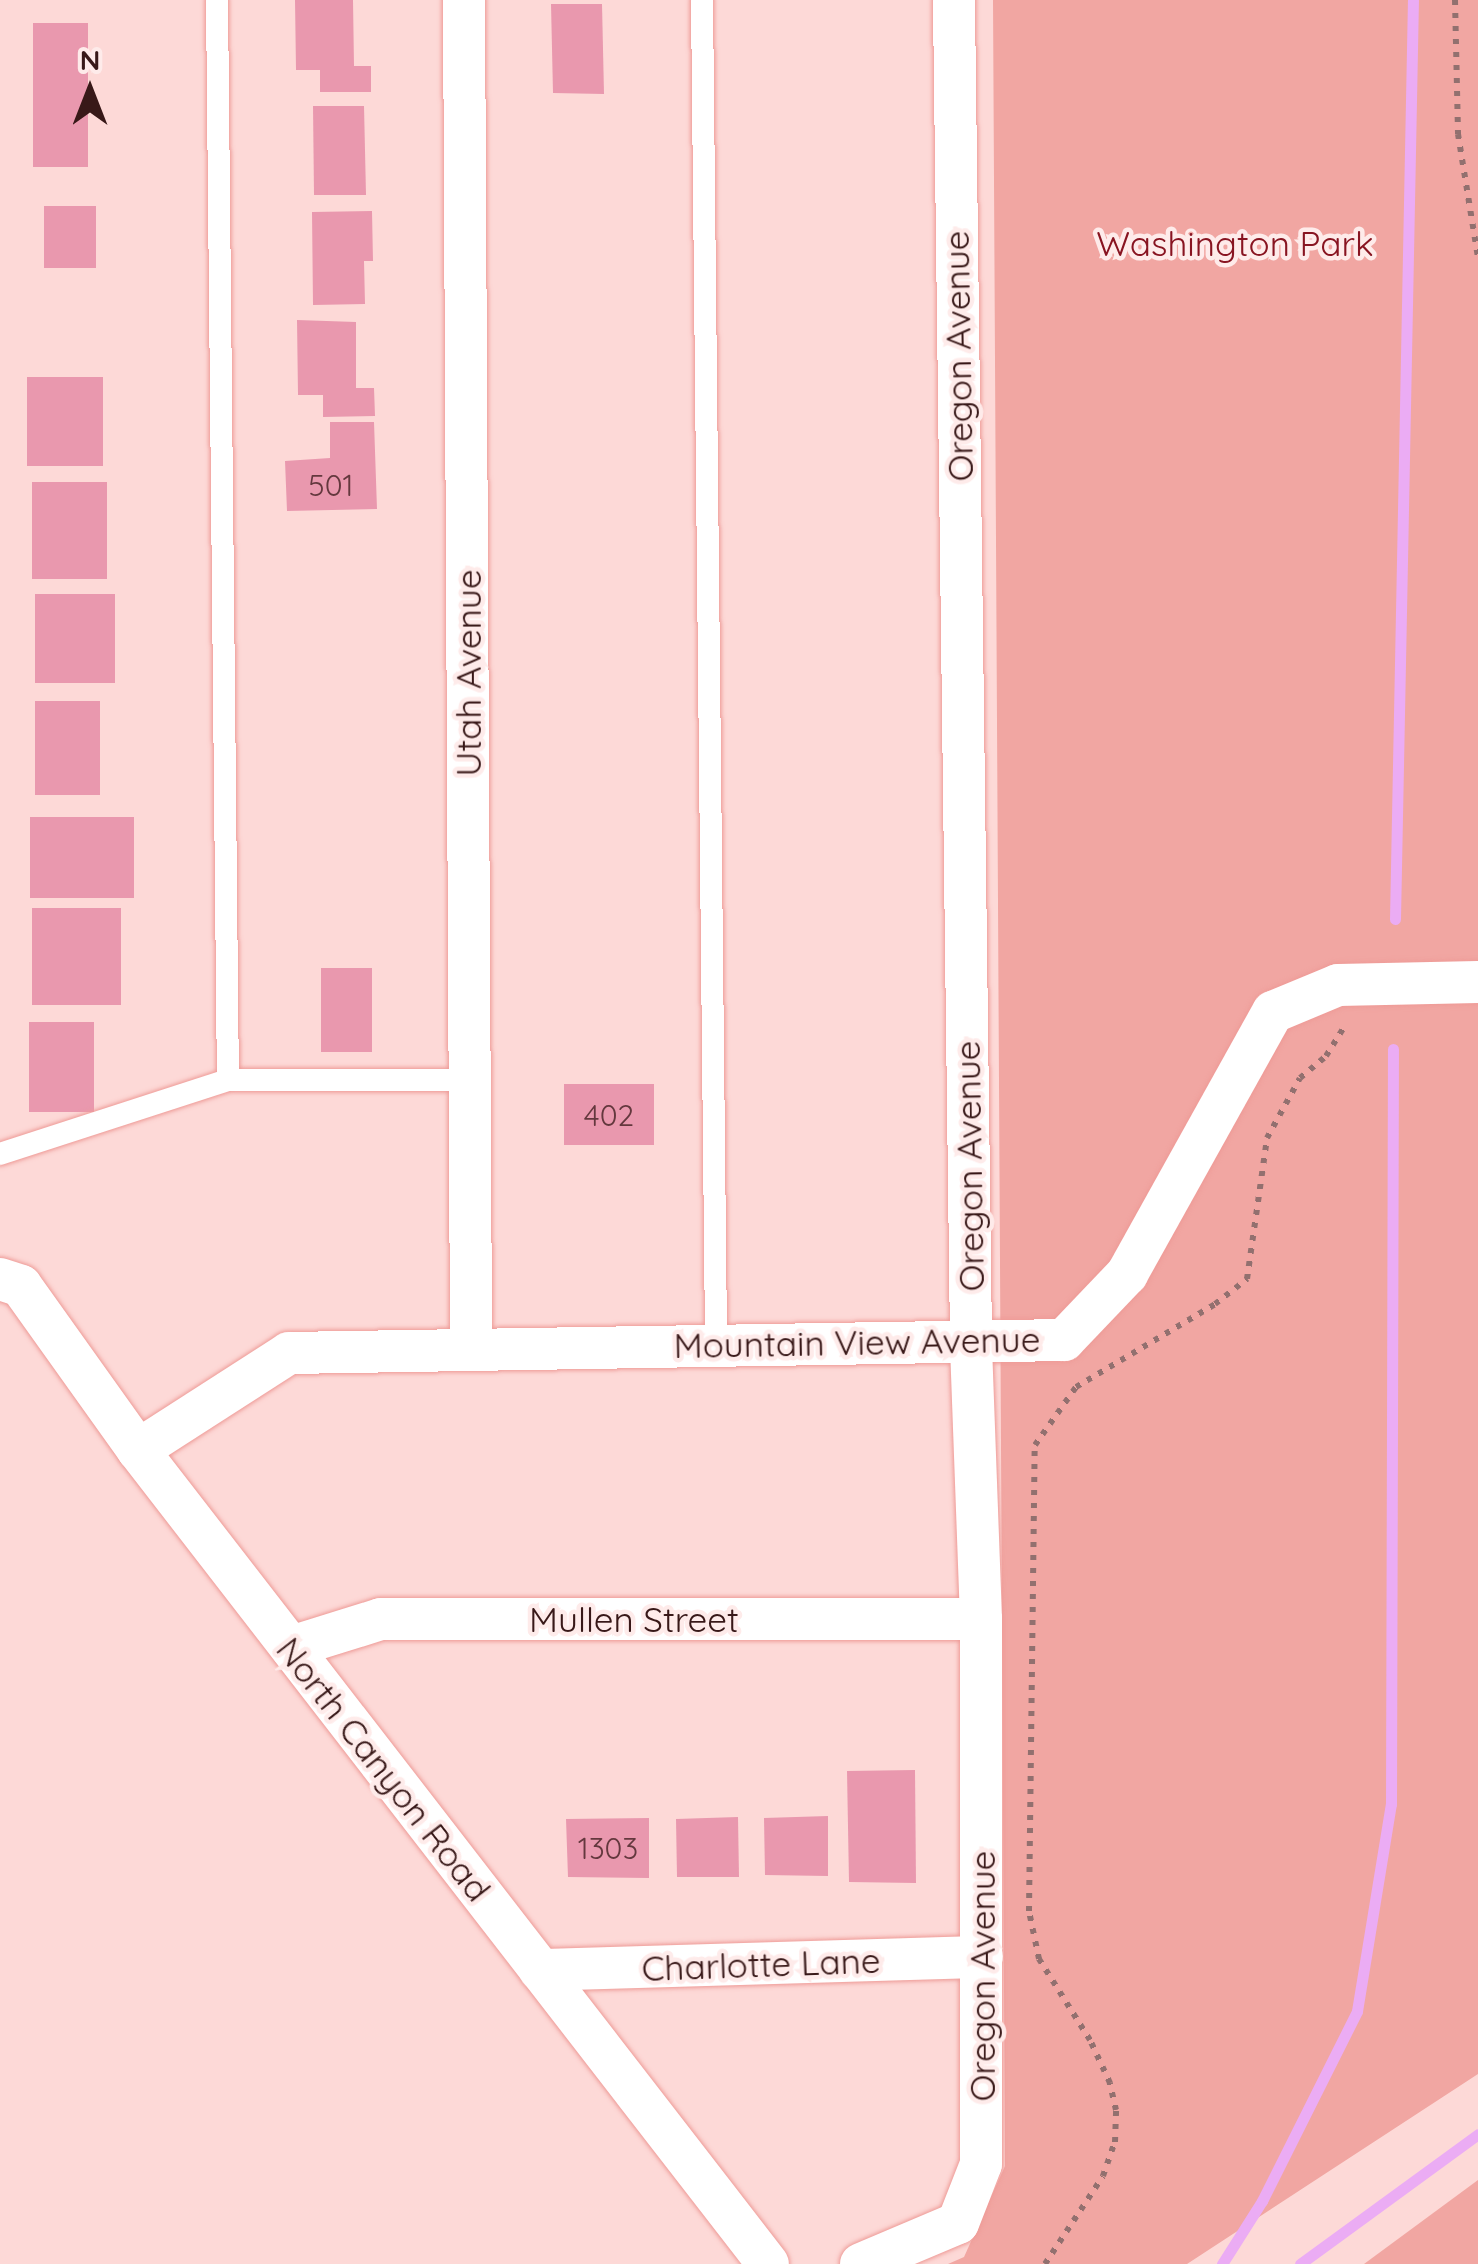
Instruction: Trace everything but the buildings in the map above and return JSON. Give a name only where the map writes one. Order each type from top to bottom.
[{"type":"street","name":"Utah Avenue","points":[[464,0],[471,1347]]},
{"type":"street","name":"Oregon Avenue","points":[[861,2264],[958,2223],[981,2164],[981,1618],[971,1340],[954,0]]},
{"type":"street","name":"Mountain View Avenue","points":[[138,1450],[289,1353],[1064,1340],[1127,1274],[1273,1012],[1338,985],[1478,982]]},
{"type":"street","name":"North Canyon Road","points":[[0,1279],[21,1286],[138,1450],[768,2264]]},
{"type":"street","name":"Mullen Street","points":[[291,1647],[382,1618],[981,1618]]},
{"type":"street","name":"Charlotte Lane","points":[[540,1970],[982,1958]]},
{"type":"lane","points":[[217,0],[228,1080]]},
{"type":"lane","points":[[702,0],[716,1344]]},
{"type":"lane","points":[[0,1154],[228,1080],[470,1080]]},
{"type":"path","points":[[1455,0],[1458,134],[1478,257]]},
{"type":"path","points":[[1045,2264],[1103,2176],[1115,2142],[1116,2110],[1110,2083],[1090,2040],[1039,1959],[1029,1911],[1035,1444],[1076,1386],[1216,1304],[1247,1279],[1266,1138],[1300,1078],[1326,1056],[1348,1020]]},
{"type":"green space","name":"Washington Park","points":[[993,0],[1478,0],[1478,2074],[1187,2264],[948,2264],[964,2257],[1005,2166]]},
{"type":"green space","points":[[1478,2180],[1478,2264],[1364,2264]]},
{"type":"waterway","points":[[1395,919],[1413,0]]},
{"type":"waterway","points":[[1222,2264],[1262,2201],[1357,2011],[1391,1804],[1393,1049]]},
{"type":"waterway","points":[[1300,2264],[1478,2134]]}]
